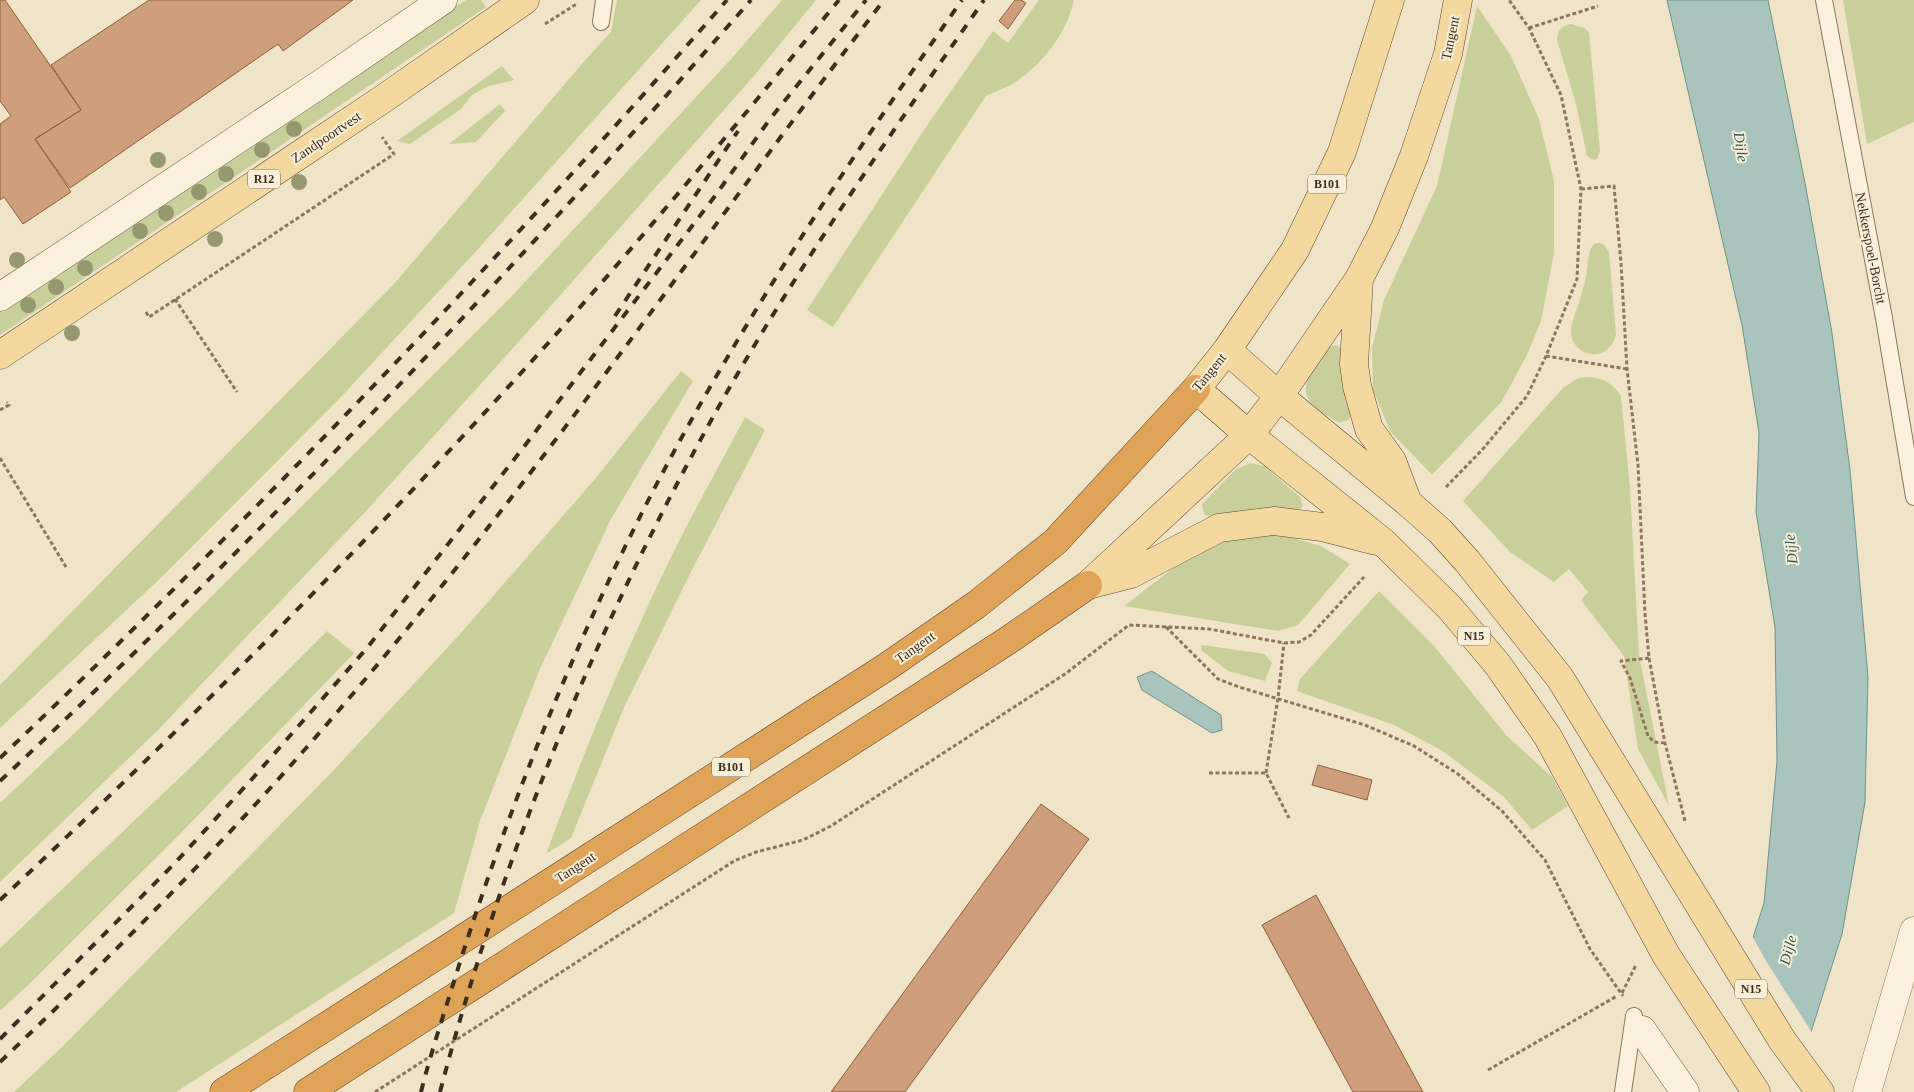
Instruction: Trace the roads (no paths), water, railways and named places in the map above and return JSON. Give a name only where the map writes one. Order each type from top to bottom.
[{"type":"highway","name":"Tangent","points":[[224,1092],[888,666],[976,604],[1055,542],[1196,389]]},
{"type":"highway","name":"Tangent","points":[[308,1092],[1007,641],[1088,585]]},
{"type":"main road","name":"Zandpoortvest","points":[[0,355],[383,100],[525,0]]},
{"type":"main road","name":"Tangent","points":[[1196,389],[1227,350],[1296,250],[1342,152],[1390,0]]},
{"type":"main road","name":"Tangent","points":[[1088,585],[1249,435],[1279,396],[1359,279],[1385,228],[1414,156],[1448,54],[1458,0]]},
{"type":"main road","points":[[1359,279],[1354,364],[1357,386],[1369,429],[1392,461],[1406,501]]},
{"type":"main road","name":"N15","points":[[1227,350],[1279,396],[1406,501],[1440,531],[1467,561],[1560,678],[1782,1040],[1820,1092]]},
{"type":"main road","name":"N15","points":[[1196,389],[1249,435],[1383,542],[1450,608],[1498,665],[1548,737],[1666,954],[1756,1092]]},
{"type":"main road","points":[[1088,585],[1131,574],[1219,528],[1274,521],[1322,528],[1383,542]]},
{"type":"street","points":[[0,297],[311,90],[442,0]]},
{"type":"street","points":[[1867,1092],[1914,926]]},
{"type":"street","points":[[1632,1013],[1685,1092]]},
{"type":"lane","points":[[601,22],[604,0]]},
{"type":"lane","name":"Nekkerspoel-Borcht","points":[[1824,0],[1876,272],[1914,496]]},
{"type":"lane","points":[[1623,1092],[1632,1013]]},
{"type":"water","name":"Dijle","points":[[1667,0],[1768,0],[1805,183],[1832,333],[1850,470],[1868,677],[1865,802],[1842,934],[1792,1092],[1704,1092],[1764,903],[1777,761],[1775,627],[1756,512],[1759,433],[1742,325]]},
{"type":"water","points":[[1152,671],[1221,715],[1222,730],[1212,733],[1142,690],[1137,677]]},
{"type":"railway","points":[[0,758],[188,575],[372,387],[552,196],[727,0]]},
{"type":"railway","points":[[0,781],[195,593],[385,400],[570,202],[751,0]]},
{"type":"railway","points":[[0,900],[286,622],[424,478],[595,290],[839,0]]},
{"type":"railway","points":[[0,1039],[175,863],[367,648],[523,448],[715,196],[770,119],[866,0]]},
{"type":"railway","points":[[0,1062],[91,974],[224,838],[310,744],[421,612],[556,439],[884,0]]},
{"type":"railway","points":[[421,1092],[460,962],[485,887],[540,738],[603,592],[638,521],[674,451],[713,382],[772,284],[865,141],[962,0]]},
{"type":"railway","points":[[440,1092],[494,910],[526,821],[561,733],[639,559],[682,475],[757,341],[851,193],[984,0]]},
{"type":"railway","points":[[615,316],[738,131]]}]
